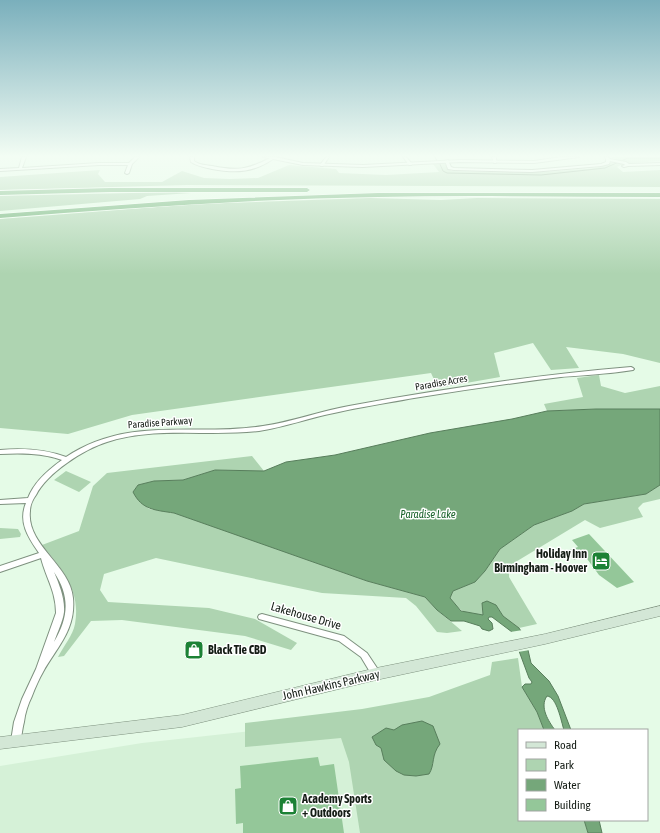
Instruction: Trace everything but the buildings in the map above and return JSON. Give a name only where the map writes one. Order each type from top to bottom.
[{"type":"highway","points":[[0,216],[152,204],[289,198],[393,196]]},
{"type":"main road","name":"John Hawkins Parkway","points":[[0,743],[182,721],[376,674],[545,638],[660,611]]},
{"type":"street","name":"Paradise Acres","points":[[256,429],[279,425],[329,412],[477,385],[568,373],[631,369]]},
{"type":"street","name":"Paradise Parkway","points":[[16,741],[19,722],[26,698],[40,669],[58,621],[60,604],[57,586],[51,576],[44,554],[26,528],[28,500],[38,485],[46,476],[67,460],[94,444],[128,435],[256,429]]},
{"type":"street","points":[[0,452],[33,451],[47,453],[67,460]]},
{"type":"street","points":[[0,502],[28,500]]},
{"type":"street","points":[[0,569],[9,568],[44,554]]},
{"type":"street","name":"Lakehouse Drive","points":[[262,616],[342,638],[364,655],[376,674]]},
{"type":"shaded area","points":[[362,719],[372,833],[0,833],[0,766],[142,743]]},
{"type":"green space","points":[[0,196],[149,196],[140,199],[0,211]]},
{"type":"green space","points":[[370,198],[441,200],[477,198],[660,199],[660,363],[623,354],[566,347],[579,368],[551,370],[533,343],[494,353],[500,377],[438,388],[431,373],[132,415],[68,434],[0,428],[0,219],[197,204]]},
{"type":"green space","points":[[599,375],[601,386],[625,393],[660,386],[660,409],[547,411],[544,404],[583,397],[577,378]]},
{"type":"green space","points":[[252,456],[264,471],[215,470],[183,480],[154,481],[138,485],[133,492],[149,509],[174,513],[367,581],[425,597],[437,610],[462,631],[447,633],[437,632],[416,606],[406,598],[322,593],[156,558],[104,574],[100,590],[108,602],[209,608],[255,619],[297,643],[291,650],[245,636],[122,620],[91,621],[64,656],[58,657],[74,628],[76,612],[75,601],[72,590],[63,572],[42,545],[79,531],[93,486],[107,473]]},
{"type":"green space","points":[[66,471],[91,482],[79,492],[54,480]]},
{"type":"green space","points":[[660,485],[660,499],[643,503],[638,508],[643,517],[600,528],[585,520],[509,566],[509,577],[537,624],[519,628],[503,616],[496,605],[482,610],[483,615],[467,613],[458,607],[450,598],[453,591],[475,582],[485,571],[500,549],[534,525],[572,511],[584,504],[646,494]]},
{"type":"green space","points":[[0,528],[18,529],[21,534],[20,537],[0,539]]},
{"type":"green space","points":[[518,658],[522,687],[537,712],[544,729],[518,729],[518,821],[584,821],[588,833],[360,833],[349,762],[341,738],[245,747],[245,723],[362,709],[429,697],[490,675],[492,662]]},
{"type":"water","name":"Paradise Lake","points":[[660,409],[660,485],[646,494],[584,504],[572,511],[534,525],[500,549],[485,571],[475,582],[453,591],[450,598],[461,611],[483,615],[482,603],[487,601],[496,605],[503,616],[519,628],[525,637],[531,663],[549,681],[558,696],[571,729],[564,729],[556,705],[550,697],[547,696],[544,709],[554,729],[544,729],[537,712],[522,687],[525,684],[531,684],[532,682],[529,678],[512,632],[492,617],[489,617],[488,619],[492,623],[493,629],[489,631],[482,629],[480,626],[464,621],[451,621],[437,610],[425,597],[367,581],[174,513],[150,508],[145,506],[133,492],[138,485],[154,481],[183,480],[215,470],[264,471],[286,462],[335,455],[430,433],[512,419],[547,411]]},
{"type":"water","points":[[422,721],[433,726],[440,744],[435,752],[431,771],[429,774],[416,776],[404,775],[396,771],[384,760],[381,748],[376,745],[372,737],[386,728],[394,730],[402,725]]},
{"type":"water","points":[[584,821],[599,821],[602,833],[588,833]]},
{"type":"pier","points":[[523,630],[527,637],[530,650],[518,652],[510,632]]},
{"type":"place","name":"Holiday Inn Birmingham - Hoover","points":[[601,561]]},
{"type":"place","name":"Black Tie CBD","points":[[194,650]]},
{"type":"place","name":"Academy Sports + Outdoors","points":[[288,806]]}]
